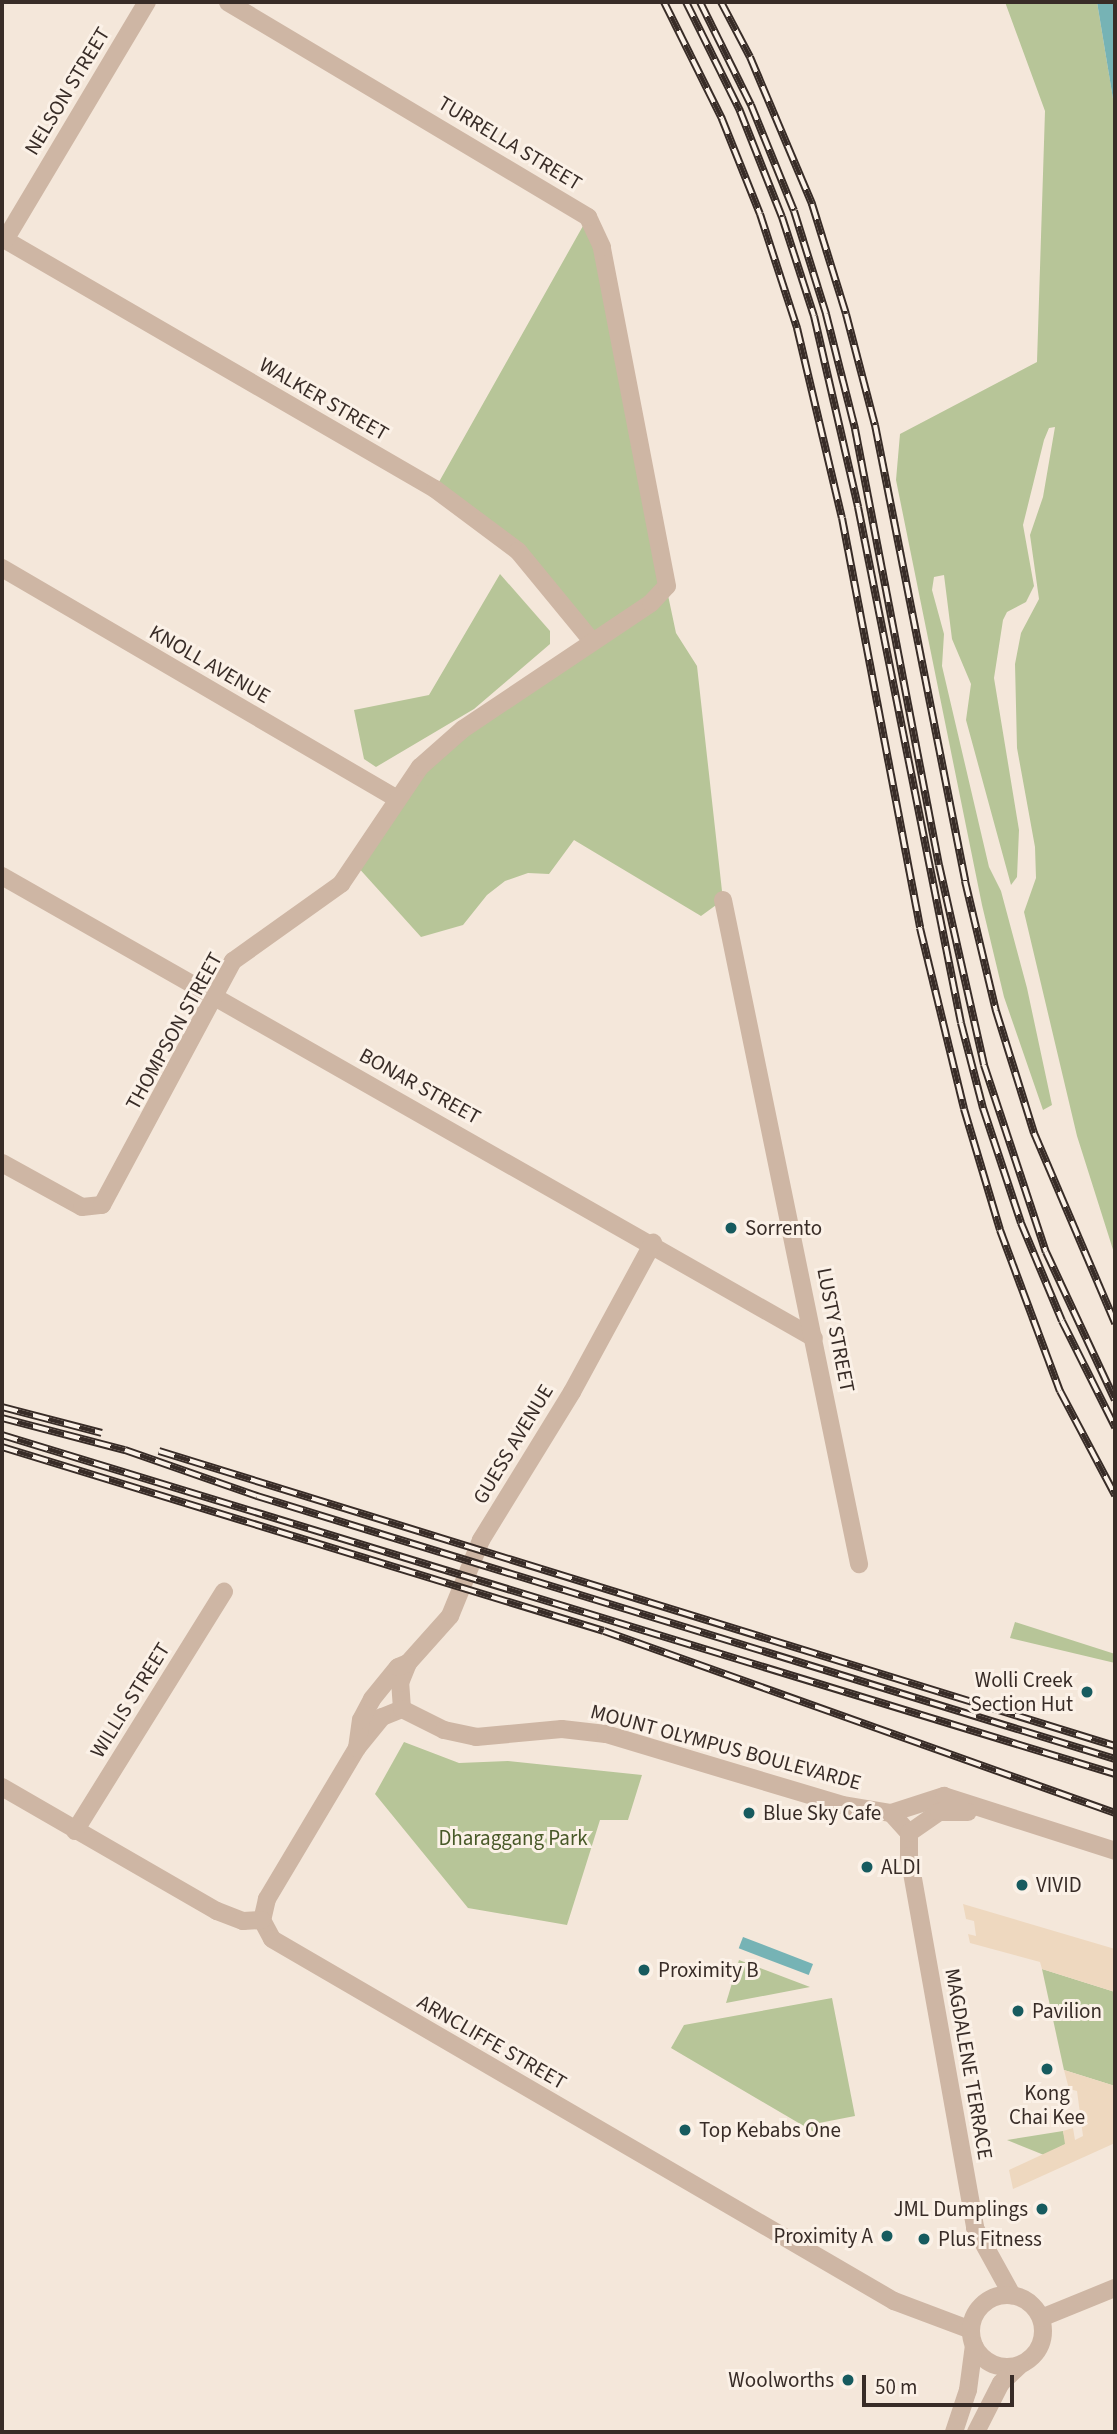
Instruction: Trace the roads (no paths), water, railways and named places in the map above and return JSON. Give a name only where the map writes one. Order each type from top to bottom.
[{"type":"street","name":"NELSON STREET","points":[[3,239],[147,2]]},
{"type":"street","name":"TURRELLA STREET","points":[[228,2],[588,217],[602,247],[667,586]]},
{"type":"street","name":"WALKER STREET","points":[[3,239],[435,489],[518,551],[591,640]]},
{"type":"street","name":"KNOLL AVENUE","points":[[2,568],[396,798]]},
{"type":"street","name":"THOMPSON STREET","points":[[2,1163],[82,1207],[98,1208],[106,1200],[216,998],[233,961],[341,884],[396,798],[420,767],[463,729],[591,640],[651,603],[667,586]]},
{"type":"street","name":"BONAR STREET","points":[[2,876],[653,1243],[814,1338]]},
{"type":"street","name":"LUSTY STREET","points":[[723,900],[859,1564]]},
{"type":"street","name":"GUESS AVENUE","points":[[357,1748],[361,1720],[372,1699],[398,1667],[408,1663],[450,1616],[481,1540],[572,1392],[653,1243]]},
{"type":"street","name":"WILLIS STREET","points":[[75,1831],[224,1592]]},
{"type":"street","points":[[402,1709],[400,1683],[408,1663]]},
{"type":"street","name":"GUESS AVENUE","points":[[262,1920],[267,1899],[357,1748],[382,1717],[402,1709]]},
{"type":"street","name":"MOUNT OLYMPUS BOULEVARDE","points":[[402,1709],[444,1730],[476,1737],[562,1729],[606,1734],[842,1805],[891,1813]]},
{"type":"street","points":[[2,1787],[217,1911],[243,1921],[262,1920]]},
{"type":"street","points":[[996,1814],[948,1809],[924,1819],[909,1833],[891,1813],[944,1796],[1115,1851]]},
{"type":"street","name":"MAGDALENE TERRACE","points":[[909,1833],[909,1856],[975,2228],[1012,2295]]},
{"type":"street","name":"ARNCLIFFE STREET","points":[[262,1920],[276,1943],[321,1970],[894,2301],[972,2337]]},
{"type":"street","points":[[1041,2318],[1115,2288]]},
{"type":"street","points":[[954,2432],[968,2390],[972,2337],[979,2308],[999,2295],[1012,2295],[1029,2302],[1041,2318],[1040,2346],[1001,2382],[976,2432]]},
{"type":"street","points":[[972,2337],[988,2361],[1020,2365]]},
{"type":"water","points":[[1097,2],[1115,2],[1115,111]]},
{"type":"water","points":[[743,1937],[813,1964],[809,1975],[739,1948]]},
{"type":"railway","points":[[664,2],[722,119],[760,214],[797,328],[842,518],[920,928],[964,1109],[1000,1230],[1060,1391],[1115,1495]]},
{"type":"railway","points":[[686,2],[740,111],[782,217],[814,316],[858,507],[961,1023],[983,1108],[1021,1223],[1062,1321],[1115,1427]]},
{"type":"railway","points":[[700,2],[751,105],[794,211],[826,314],[855,429],[939,865],[984,1065],[1046,1252],[1115,1400]]},
{"type":"railway","points":[[721,2],[750,57],[812,204],[846,314],[875,425],[965,881],[996,1011],[1034,1133],[1115,1323]]},
{"type":"railway","points":[[2,1407],[102,1433]]},
{"type":"railway","points":[[2,1418],[125,1450],[257,1496],[1115,1759]]},
{"type":"railway","points":[[2,1435],[1115,1774]]},
{"type":"railway","points":[[2,1447],[604,1631],[1115,1813]]},
{"type":"railway","points":[[159,1451],[1115,1746]]},
{"type":"place","name":"Sorrento","points":[[731,1228]]},
{"type":"place","name":"Wolli Creek Section Hut","points":[[1087,1692]]},
{"type":"place","name":"Blue Sky Cafe","points":[[749,1813]]},
{"type":"place","name":"ALDI","points":[[867,1867]]},
{"type":"place","name":"VIVID","points":[[1022,1885]]},
{"type":"place","name":"Proximity B","points":[[644,1970]]},
{"type":"place","name":"Pavilion","points":[[1018,2011]]},
{"type":"place","name":"Kong Chai Kee","points":[[1047,2069]]},
{"type":"place","name":"Top Kebabs One","points":[[685,2130]]},
{"type":"place","name":"JML Dumplings","points":[[1042,2209]]},
{"type":"place","name":"Proximity A","points":[[887,2236]]},
{"type":"place","name":"Plus Fitness","points":[[924,2239]]},
{"type":"place","name":"Woolworths","points":[[848,2380]]},
{"type":"park label","name":"Dharaggang Park","points":[[513,1838]]}]
